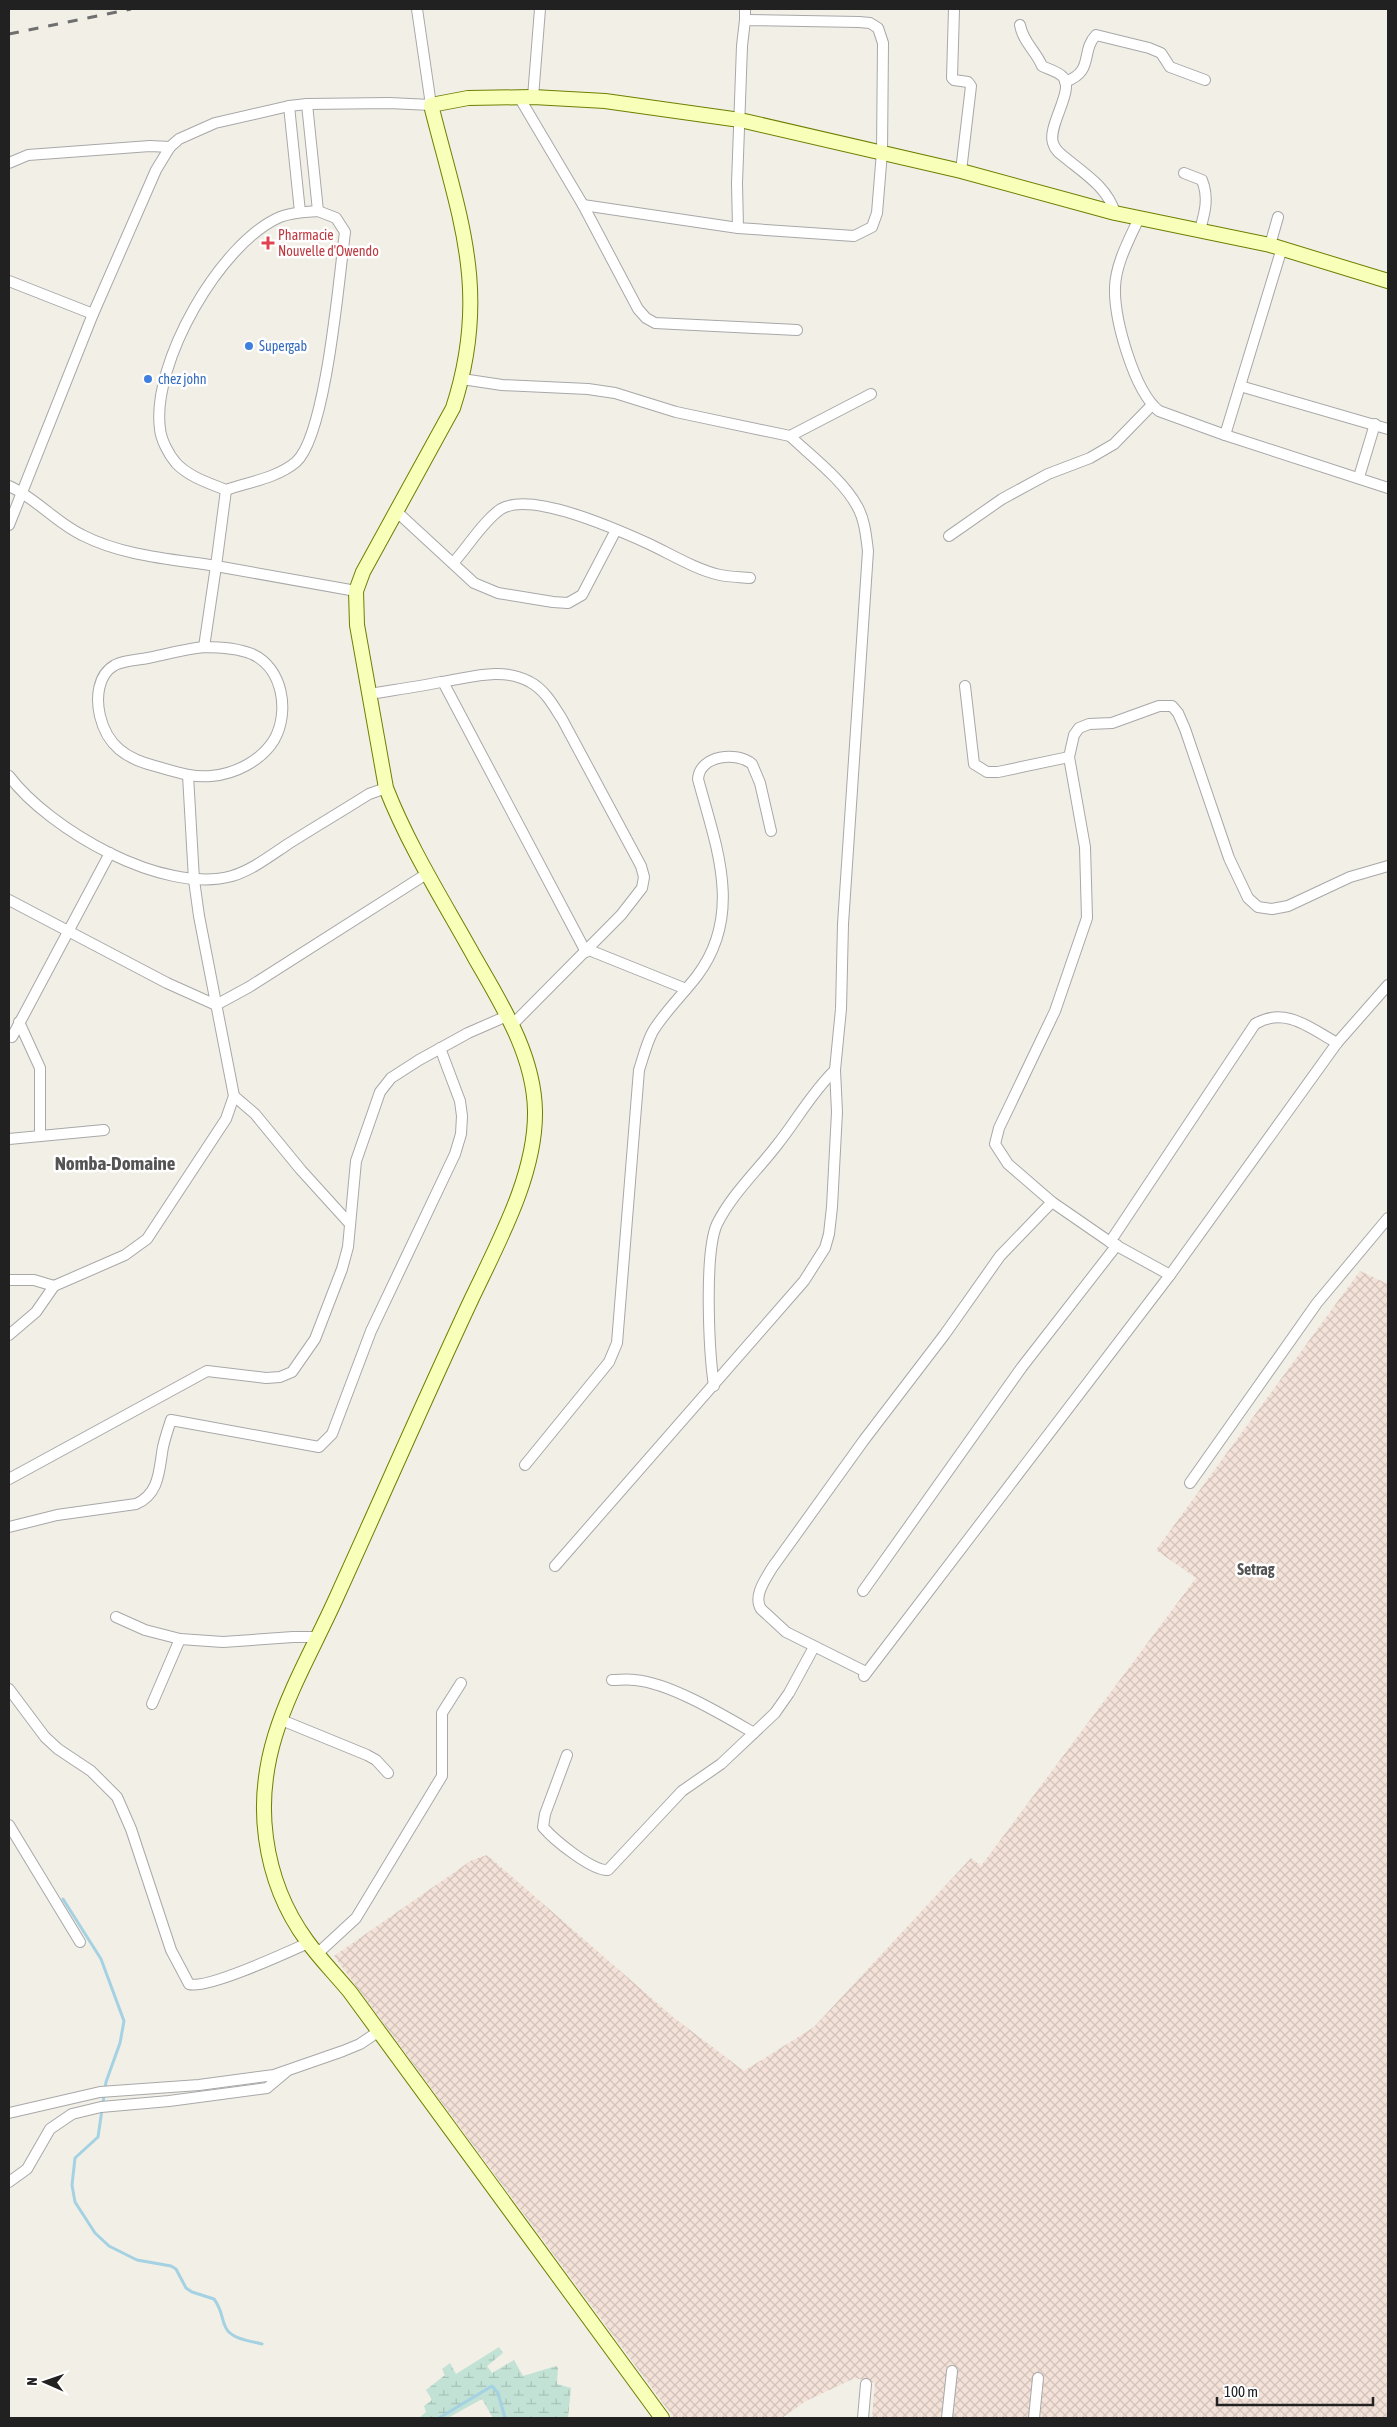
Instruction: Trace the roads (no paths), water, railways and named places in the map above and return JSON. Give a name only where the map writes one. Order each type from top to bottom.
[{"type":"street","points":[[417,9],[431,105],[450,171],[467,244],[471,308],[469,344],[462,378],[449,416],[363,572],[356,591],[357,625],[386,788],[394,809],[428,873],[510,1021],[523,1054],[533,1092],[534,1128],[527,1168],[483,1275],[279,1719],[268,1757],[265,1780],[266,1835],[276,1879],[285,1904],[313,1948],[350,1992],[662,2418]]},
{"type":"street","points":[[540,9],[526,97],[638,310],[655,323],[796,330]]},
{"type":"street","points":[[738,228],[742,46],[745,9]]},
{"type":"street","points":[[954,9],[952,78],[968,82],[971,86],[961,171]]},
{"type":"street","points":[[582,205],[738,228],[854,236],[872,227],[878,213],[882,152],[883,43],[878,28],[870,23],[859,22],[745,20]]},
{"type":"street","points":[[1020,25],[1022,36],[1038,56],[1042,66],[1062,76],[1066,82],[1062,104],[1052,131],[1053,144],[1060,154],[1102,188],[1111,199],[1115,213]]},
{"type":"street","points":[[1066,82],[1076,78],[1085,67],[1091,40],[1096,35],[1149,48],[1161,53],[1170,67],[1205,80]]},
{"type":"street","points":[[9,525],[92,314],[156,170],[170,147],[179,139],[215,123],[289,106],[389,102],[431,105],[468,98],[526,97],[605,101],[740,120],[961,171],[1115,213],[1276,247],[1388,281]]},
{"type":"street","points":[[308,104],[318,211]]},
{"type":"street","points":[[289,106],[300,212]]},
{"type":"street","points":[[9,163],[28,155],[150,146],[170,147]]},
{"type":"street","points":[[1184,173],[1202,180],[1206,191],[1205,213],[1200,230]]},
{"type":"street","points":[[318,211],[336,218],[345,232],[319,415],[307,449],[297,461],[273,476],[226,490],[189,474],[176,463],[168,451],[160,430],[162,384],[185,324],[222,266],[262,227],[281,216],[300,212],[318,211]]},
{"type":"street","points":[[1225,435],[1240,386],[1276,247],[1278,217]]},
{"type":"street","points":[[1139,218],[1120,263],[1115,286],[1116,304],[1120,330],[1128,353],[1145,395],[1152,405],[1159,411],[1225,435],[1388,488]]},
{"type":"street","points":[[9,281],[92,314]]},
{"type":"street","points":[[462,378],[502,385],[588,389],[615,393],[676,412],[790,436],[817,461],[857,506],[864,523],[868,551],[843,924],[841,1009],[835,1070],[837,1112],[834,1175],[829,1234],[825,1248],[804,1281],[555,1566]]},
{"type":"street","points":[[1240,386],[1388,429]]},
{"type":"street","points":[[790,436],[871,394]]},
{"type":"street","points":[[949,536],[1002,499],[1048,474],[1090,458],[1114,444],[1152,405]]},
{"type":"street","points":[[1359,477],[1375,424]]},
{"type":"street","points":[[9,486],[22,492],[60,522],[100,544],[122,550],[356,591]]},
{"type":"street","points":[[204,647],[226,490]]},
{"type":"street","points":[[453,564],[493,516],[502,508],[516,505],[538,505],[564,511],[616,530],[719,575],[750,578]]},
{"type":"street","points":[[396,511],[474,583],[498,593],[531,600],[568,603],[582,595],[616,530]]},
{"type":"street","points":[[204,647],[222,647],[253,654],[269,667],[279,682],[283,701],[281,722],[274,740],[247,765],[229,773],[209,776],[188,775],[139,762],[122,753],[109,737],[101,718],[97,698],[103,678],[114,666],[204,647]]},
{"type":"street","points":[[9,1479],[207,1371],[266,1378],[280,1377],[292,1372],[316,1339],[342,1269],[348,1247],[356,1161],[380,1092],[392,1078],[440,1048],[510,1021],[588,951],[642,888],[644,877],[602,792],[562,719],[539,688],[529,682],[507,675],[473,676],[369,694]]},
{"type":"street","points":[[443,682],[588,951],[686,989]]},
{"type":"street","points":[[965,686],[974,764],[982,770],[998,772],[1069,757]]},
{"type":"street","points":[[1170,1275],[1114,1243],[1052,1202],[1008,1164],[995,1144],[995,1138],[1031,1057],[1055,1011],[1087,918],[1085,847],[1069,757],[1074,735],[1080,728],[1089,724],[1112,723],[1159,706],[1172,706],[1178,713],[1185,729],[1229,858],[1248,898],[1258,907],[1272,909],[1288,906],[1350,877],[1388,866]]},
{"type":"street","points":[[525,1465],[610,1362],[615,1350],[621,1315],[640,1070],[652,1033],[710,956],[722,920],[724,893],[720,863],[698,779],[698,774],[706,763],[715,758],[740,758],[752,764],[760,783],[772,831]]},
{"type":"street","points":[[9,1335],[36,1312],[54,1286],[125,1254],[147,1239],[226,1119],[234,1096],[199,916],[194,880],[188,775]]},
{"type":"street","points":[[9,776],[36,806],[51,818],[110,853],[140,866],[194,880],[232,875],[254,866],[369,794],[386,788]]},
{"type":"street","points":[[12,1037],[110,853]]},
{"type":"street","points":[[216,1005],[256,982],[428,873]]},
{"type":"street","points":[[9,900],[167,983],[216,1005]]},
{"type":"street","points":[[1052,1202],[1000,1256],[946,1334],[853,1456],[764,1582],[758,1599],[761,1609],[786,1632],[865,1674],[1170,1275],[1337,1043],[1388,985]]},
{"type":"street","points":[[864,1591],[1022,1367],[1114,1243],[1255,1024],[1266,1018],[1282,1016],[1337,1043]]},
{"type":"street","points":[[19,1022],[40,1068],[40,1136]]},
{"type":"street","points":[[9,1527],[57,1515],[136,1504],[145,1500],[158,1483],[163,1445],[170,1420],[319,1447],[332,1434],[371,1331],[430,1209],[455,1154],[461,1134],[462,1116],[460,1101],[440,1048]]},
{"type":"street","points":[[714,1386],[711,1362],[710,1256],[718,1223],[738,1192],[777,1146],[822,1083],[835,1070]]},
{"type":"street","points":[[234,1096],[255,1114],[301,1170],[350,1224]]},
{"type":"street","points":[[9,1139],[104,1130]]},
{"type":"street","points":[[1190,1483],[1318,1303],[1388,1218]]},
{"type":"street","points":[[9,1280],[34,1280],[54,1286]]},
{"type":"street","points":[[116,1617],[146,1630],[180,1638],[223,1642],[317,1637]]},
{"type":"street","points":[[152,1704],[180,1638]]},
{"type":"street","points":[[567,1755],[543,1827],[587,1864],[597,1870],[608,1870],[682,1791],[721,1764],[775,1712],[789,1693],[814,1647]]},
{"type":"street","points":[[612,1680],[635,1680],[654,1684],[730,1719],[754,1733]]},
{"type":"street","points":[[9,1689],[45,1737],[58,1749],[92,1771],[117,1797],[131,1829],[171,1950],[189,1984],[197,1985],[313,1948],[356,1918],[442,1776],[442,1713],[461,1683]]},
{"type":"street","points":[[279,1719],[367,1755],[376,1760],[388,1773]]},
{"type":"street","points":[[9,1825],[80,1942]]},
{"type":"street","points":[[9,2113],[105,2091],[250,2080],[287,2072],[360,2044],[379,2032]]},
{"type":"street","points":[[9,2182],[27,2169],[50,2129],[60,2120],[72,2114],[106,2106],[169,2101],[267,2088],[287,2072]]},
{"type":"street","points":[[947,2418],[952,2371]]},
{"type":"street","points":[[1034,2418],[1038,2378]]},
{"type":"street","points":[[863,2418],[866,2384]]},
{"type":"waterway","points":[[63,1899],[101,1959],[124,2021],[120,2043],[106,2082],[98,2137],[75,2158],[72,2185],[75,2202],[95,2233],[109,2246],[137,2260],[171,2266],[176,2269],[186,2288],[192,2292],[214,2299],[219,2307],[224,2325],[232,2335],[262,2344]]},
{"type":"waterway","points":[[439,2418],[492,2386],[498,2393],[505,2418]]},
{"type":"railway","points":[[9,34],[131,9]]},
{"type":"place","name":"Pharmacie Nouvelle d'Owendo","points":[[268,243]]},
{"type":"place","name":"Supergab","points":[[249,346]]},
{"type":"place","name":"chez john","points":[[148,379]]},
{"type":"district","name":"Nomba-Domaine","points":[[115,1163]]},
{"type":"district","name":"Setrag","points":[[1256,1569]]}]
